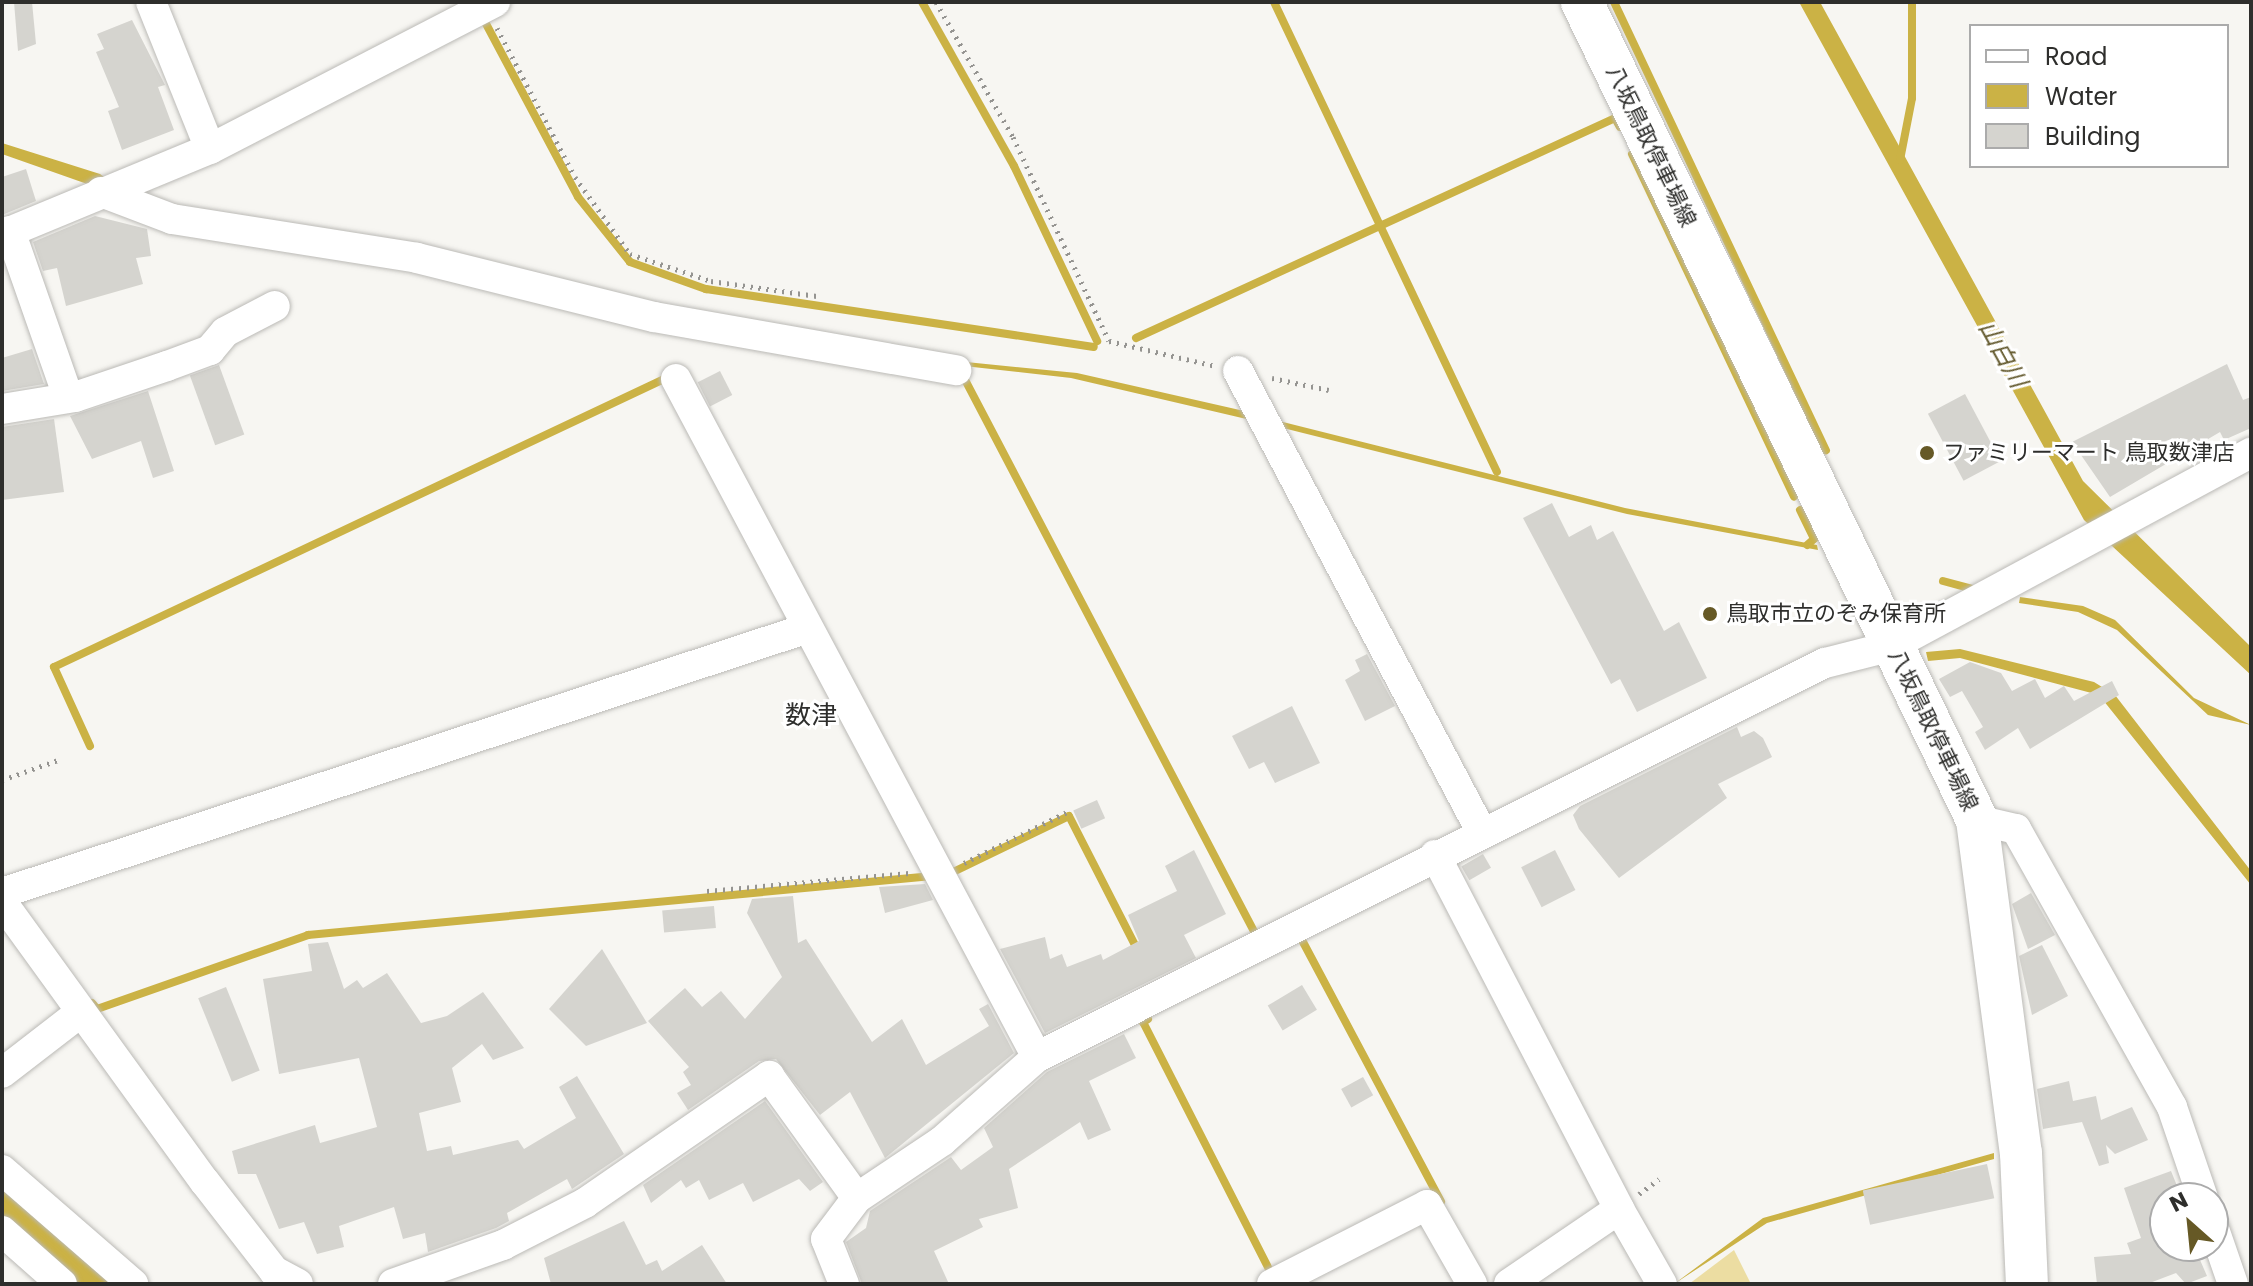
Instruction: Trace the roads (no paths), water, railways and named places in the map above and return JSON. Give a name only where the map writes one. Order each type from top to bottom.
[{"type":"main road","name":"八坂鳥取停車場線","points":[[1582,2],[1977,820],[2021,1153],[2027,1284]]},
{"type":"street","points":[[151,2],[210,149]]},
{"type":"street","points":[[68,397],[6,233],[210,149],[490,4]]},
{"type":"street","points":[[101,192],[172,219],[417,258],[654,317],[956,370]]},
{"type":"street","points":[[2,409],[68,397],[210,350],[225,332],[275,306]]},
{"type":"street","points":[[1238,371],[1481,831]]},
{"type":"street","points":[[676,379],[942,872],[1037,1057]]},
{"type":"street","points":[[844,1284],[826,1239],[857,1198],[918,1160],[1037,1057],[1481,831],[1825,663],[1892,646],[2251,453]]},
{"type":"street","points":[[2,893],[808,628]]},
{"type":"street","points":[[1977,820],[2016,829],[2172,1107],[2198,1182]]},
{"type":"street","points":[[1435,855],[1619,1209],[1662,1284]]},
{"type":"street","points":[[2,902],[277,1280]]},
{"type":"street","points":[[2,1073],[81,1012]]},
{"type":"street","points":[[393,1284],[467,1272],[619,1184],[769,1076],[857,1198]]},
{"type":"street","points":[[2,1170],[133,1284]]},
{"type":"street","points":[[1272,1284],[1427,1205],[1472,1284]]},
{"type":"street","points":[[1509,1284],[1619,1209]]},
{"type":"street","points":[[2,1231],[62,1284]]},
{"type":"street","points":[[2225,1262],[2233,1284]]},
{"type":"water","name":"山白川","points":[[1799,2],[1820,2],[2083,481],[2251,647],[2251,675],[2084,520]]},
{"type":"water","points":[[2,143],[100,174],[125,192],[176,209],[416,248],[692,314],[966,362],[1077,373],[1253,413],[1255,421],[1071,378],[937,363],[672,316],[415,254],[178,216],[2,154]]},
{"type":"water","points":[[1271,419],[1625,508],[1817,545],[1818,550],[1627,514],[1275,426]]},
{"type":"water","points":[[2020,597],[2083,606],[2115,620],[2194,698],[2251,725],[2208,715],[2117,630],[2078,612],[2019,603]]},
{"type":"water","points":[[1960,649],[2094,682],[2115,695],[2251,871],[2251,885],[2099,695],[1960,658],[1928,661],[1926,652]]},
{"type":"water","points":[[1994,1153],[1994,1159],[1767,1223],[1674,1284],[1763,1218]]},
{"type":"water","points":[[2,1176],[126,1284],[73,1284],[2,1222]]},
{"type":"waterway","points":[[922,2],[1014,166],[1097,341]]},
{"type":"waterway","points":[[1274,2],[1497,472]]},
{"type":"waterway","points":[[1614,2],[1826,450]]},
{"type":"waterway","points":[[1900,160],[1912,98],[1912,2]]},
{"type":"waterway","points":[[484,20],[578,197],[630,262],[706,289],[1094,347]]},
{"type":"waterway","points":[[1136,338],[1615,118],[1620,127]]},
{"type":"waterway","points":[[1632,154],[1794,497]]},
{"type":"waterway","points":[[962,374],[1257,937]]},
{"type":"waterway","points":[[90,746],[54,667],[664,379],[668,385]]},
{"type":"waterway","points":[[1800,510],[1814,539],[1807,545]]},
{"type":"waterway","points":[[1943,581],[1976,590]]},
{"type":"waterway","points":[[949,874],[1069,816],[1138,951]]},
{"type":"waterway","points":[[92,1003],[97,1009],[308,935],[932,876]]},
{"type":"waterway","points":[[1303,942],[1441,1202]]},
{"type":"waterway","points":[[1148,1019],[1143,1022],[1269,1269]]},
{"type":"place","name":"ファミリーマート 鳥取数津店","points":[[1927,453]]},
{"type":"place","name":"鳥取市立のぞみ保育所","points":[[1710,614]]},
{"type":"district","name":"数津","points":[[811,716]]}]
